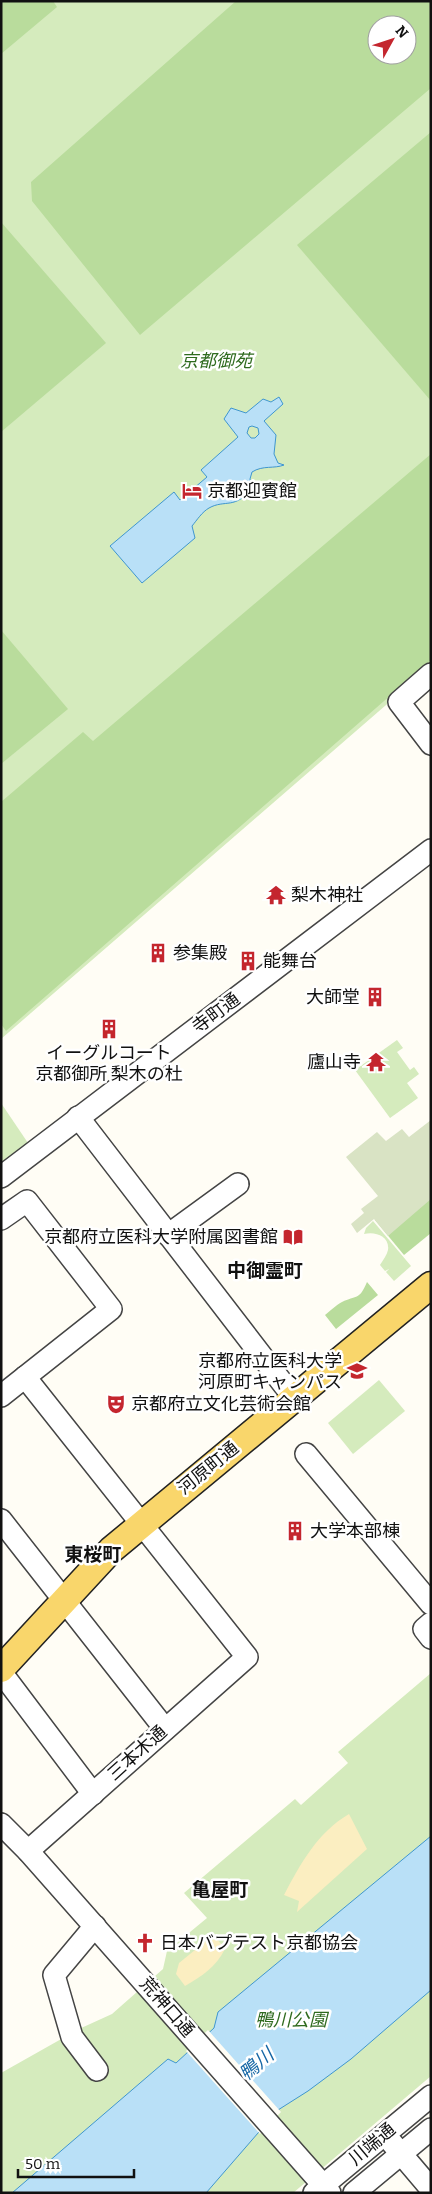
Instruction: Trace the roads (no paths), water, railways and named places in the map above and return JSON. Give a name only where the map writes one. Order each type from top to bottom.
[{"type":"main road","name":"河原町通","points":[[1,1670],[64,1599],[111,1550],[140,1524],[431,1285]]},
{"type":"street","points":[[431,674],[399,702],[431,744]]},
{"type":"street","name":"寺町通","points":[[1,1177],[431,850]]},
{"type":"street","points":[[78,1118],[294,1398]]},
{"type":"street","points":[[168,1235],[238,1184]]},
{"type":"street","points":[[1,1219],[27,1201],[111,1309],[1,1396]]},
{"type":"street","points":[[25,1377],[140,1524]]},
{"type":"street","points":[[306,1454],[431,1604]]},
{"type":"street","points":[[1,1520],[165,1729]]},
{"type":"street","name":"三本木通","points":[[28,1851],[247,1657],[140,1524]]},
{"type":"street","points":[[431,1623],[424,1629],[431,1638]]},
{"type":"street","points":[[1,1670],[93,1794]]},
{"type":"street","name":"荒神口通","points":[[1,1824],[28,1851],[141,1978],[319,2185]]},
{"type":"street","points":[[95,1926],[54,1976],[72,2037],[97,2070]]},
{"type":"street","name":"川端通","points":[[319,2185],[431,2096]]},
{"type":"street","name":"川端通","points":[[354,2193],[431,2130]]},
{"type":"street","points":[[384,2134],[431,2189]]},
{"type":"water","points":[[279,397],[283,404],[264,421],[276,435],[274,454],[278,463],[284,465],[252,472],[250,479],[251,488],[246,495],[235,502],[215,505],[206,510],[192,526],[195,538],[142,583],[110,546],[174,492],[180,500],[207,477],[201,470],[238,437],[224,419],[231,408],[246,413],[263,399],[271,402]],"holes":[[[249,427],[258,428],[259,434],[255,438],[251,438],[247,433]]]},
{"type":"water","name":"鴨川","points":[[431,1836],[431,1990],[351,2059],[308,2091],[278,2110],[206,2193],[12,2193],[168,2059],[176,2063],[214,2028],[218,2012]]},
{"type":"place","name":"京都迎賓館","points":[[192,491]]},
{"type":"place","name":"梨木神社","points":[[276,895]]},
{"type":"place","name":"参集殿","points":[[158,953]]},
{"type":"place","name":"能舞台","points":[[248,961]]},
{"type":"place","name":"大師堂","points":[[375,997]]},
{"type":"place","name":"イーグルコート 京都御所 梨木の杜","points":[[109,1029]]},
{"type":"place","name":"廬山寺","points":[[376,1062]]},
{"type":"place","name":"京都府立医科大学附属図書館","points":[[293,1237]]},
{"type":"place","name":"京都府立医科大学 河原町キャンパス","points":[[357,1371]]},
{"type":"place","name":"京都府立文化芸術会館","points":[[116,1404]]},
{"type":"place","name":"大学本部棟","points":[[295,1531]]},
{"type":"place","name":"日本バプテスト京都協会","points":[[145,1943]]},
{"type":"district","name":"中御霊町","points":[[265,1270]]},
{"type":"district","name":"東桜町","points":[[93,1554]]},
{"type":"district","name":"亀屋町","points":[[220,1889]]},
{"type":"park label","name":"京都御苑","points":[[216,361]]},
{"type":"park label","name":"鴨川公園","points":[[291,2020]]}]
